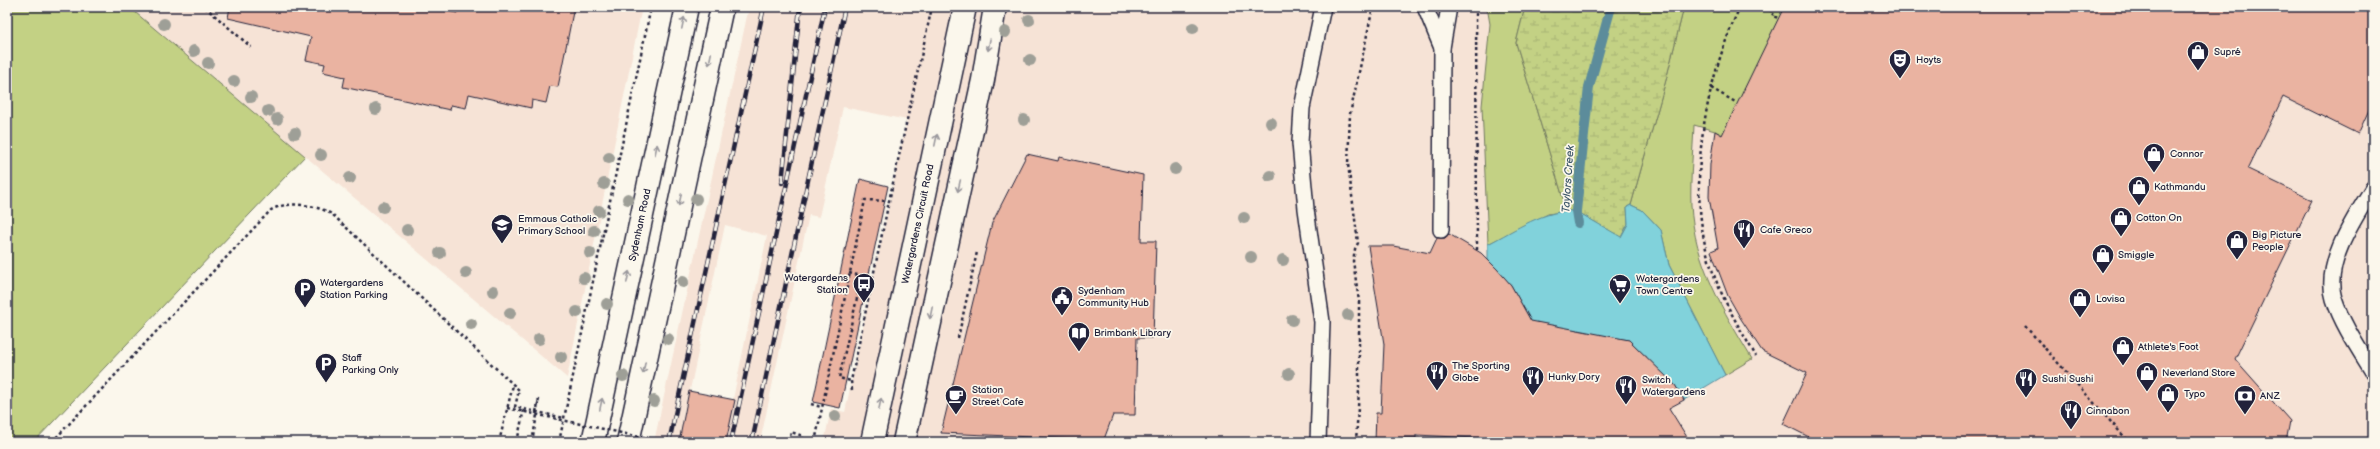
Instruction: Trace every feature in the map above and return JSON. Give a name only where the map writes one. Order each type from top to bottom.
[{"type":"street","name":"Sydenham Road","points":[[592,442],[687,7]]},
{"type":"street","points":[[628,442],[722,7]]},
{"type":"street","name":"Watergardens Circuit Road","points":[[872,442],[965,7]]},
{"type":"street","points":[[904,442],[983,80],[995,7]]},
{"type":"street","points":[[614,342],[650,338]]},
{"type":"lane","points":[[1318,442],[1322,322],[1306,209],[1300,144],[1302,108],[1323,7]]},
{"type":"lane","points":[[1425,7],[1442,48]]},
{"type":"lane","points":[[1441,230],[1442,48],[1449,7]]},
{"type":"lane","points":[[2373,188],[2356,216],[2336,258],[2331,279],[2333,298],[2340,314],[2373,372]]},
{"type":"path","points":[[205,7],[252,47]]},
{"type":"path","points":[[559,442],[651,7]]},
{"type":"path","points":[[852,396],[851,381],[932,7]]},
{"type":"path","points":[[1356,442],[1359,390],[1359,301],[1353,261],[1358,243],[1348,164],[1350,114],[1373,7]]},
{"type":"path","points":[[1476,7],[1477,251]]},
{"type":"path","points":[[1740,7],[1728,34],[1712,88],[1703,130],[1700,198],[1706,250],[1727,304],[1756,356]]},
{"type":"path","points":[[1764,7],[1774,12],[1772,16],[1779,18]]},
{"type":"path","points":[[1712,88],[1737,103]]},
{"type":"path","points":[[815,442],[821,407],[865,200],[889,201]]},
{"type":"path","points":[[52,442],[271,210],[282,206],[325,209],[333,215],[519,390],[515,407],[536,414],[564,418]]},
{"type":"path","points":[[849,273],[862,276],[839,378],[851,381]]},
{"type":"path","points":[[2025,326],[2129,442]]},
{"type":"path","points":[[498,442],[513,385]]},
{"type":"path","points":[[532,442],[539,399]]},
{"type":"path","points":[[811,404],[821,407]]},
{"type":"path","points":[[507,408],[663,442]]},
{"type":"path","points":[[517,442],[524,409]]},
{"type":"path","points":[[788,442],[791,432],[803,436],[802,442]]},
{"type":"shaded area","name":"Emmaus Catholic Primary School","points":[[129,7],[642,7],[567,378],[305,156]]},
{"type":"shaded area","name":"Watergardens Town Centre","points":[[749,7],[2373,7],[2373,442],[824,442],[831,409],[845,412],[907,120],[843,107],[819,217],[809,215],[760,442],[724,442],[767,236],[725,225],[679,442],[654,442]]},
{"type":"green space","points":[[7,7],[129,7],[305,156],[34,442],[7,442]]},
{"type":"green space","points":[[1487,7],[1525,7],[1516,43],[1567,211],[1548,214],[1488,244],[1482,106],[1490,24]]},
{"type":"green space","points":[[1525,7],[1684,7],[1666,80],[1631,205],[1627,207],[1628,224],[1621,238],[1576,211],[1567,211],[1516,43]]},
{"type":"green space","points":[[1684,7],[1772,7],[1782,12],[1756,152],[1715,131],[1694,125],[1691,175],[1693,226],[1704,266],[1712,285],[1731,323],[1752,359],[1725,375],[1669,265],[1661,230],[1642,210],[1631,205],[1666,80]]},
{"type":"water","points":[[1631,205],[1642,210],[1661,230],[1669,265],[1725,375],[1684,400],[1675,385],[1629,340],[1532,323],[1511,285],[1488,260],[1488,244],[1530,222],[1553,213],[1564,211],[1576,211],[1621,237],[1628,224],[1627,207]]},
{"type":"building","points":[[230,7],[428,7],[457,13],[457,7],[574,7],[558,87],[550,86],[546,103],[532,100],[531,108],[469,94],[466,108],[451,105],[450,110],[343,87],[345,77],[323,72],[325,64],[306,60],[311,37],[228,18]]},
{"type":"building","points":[[1784,7],[2373,7],[2373,101],[2358,134],[2283,97],[2248,169],[2312,200],[2235,359],[2290,421],[2286,442],[1819,442],[1783,424],[1807,373],[1762,351],[1728,296],[1711,251],[1718,248],[1709,197],[1710,164],[1715,131],[1722,135]]},
{"type":"building","name":"Sydenham Community Hub","points":[[1027,154],[1058,161],[1059,157],[1143,175],[1141,241],[1156,241],[1153,338],[1137,338],[1135,415],[1113,415],[1103,442],[1078,442],[1077,439],[941,433],[992,223]]},
{"type":"building","points":[[860,179],[888,186],[840,408],[813,402]]},
{"type":"building","points":[[1449,234],[1481,253],[1497,269],[1511,285],[1531,321],[1629,340],[1675,385],[1684,400],[1669,408],[1690,442],[1556,442],[1416,435],[1416,438],[1404,438],[1404,442],[1375,442],[1376,413],[1381,413],[1384,344],[1368,246],[1393,246],[1430,253],[1437,238],[1445,238]]},
{"type":"building","points":[[689,391],[735,400],[726,442],[679,442]]},
{"type":"waterway","name":"Taylors Creek","points":[[1578,223],[1576,211],[1589,87],[1611,7]]},
{"type":"railway","points":[[669,442],[764,7]]},
{"type":"railway","points":[[782,183],[800,7]]},
{"type":"railway","points":[[731,442],[825,7]]},
{"type":"railway","points":[[752,442],[845,7]]},
{"type":"place","name":"Supré","points":[[2198,72]]},
{"type":"place","name":"Hoyts","points":[[1900,80]]},
{"type":"place","name":"Connor","points":[[2154,174]]},
{"type":"place","name":"Kathmandu","points":[[2139,206]]},
{"type":"place","name":"Cotton On","points":[[2121,238]]},
{"type":"place","name":"Emmaus Catholic Primary School","points":[[502,244]]},
{"type":"place","name":"Cafe Greco","points":[[1744,250]]},
{"type":"place","name":"Big Picture People","points":[[2237,260]]},
{"type":"place","name":"Smiggle","points":[[2103,274]]},
{"type":"place","name":"Watergardens Station","points":[[864,304]]},
{"type":"place","name":"Watergardens Town Centre","points":[[1620,304]]},
{"type":"place","name":"Watergardens Station Parking","points":[[305,308]]},
{"type":"place","name":"Sydenham Community Hub","points":[[1062,316]]},
{"type":"place","name":"Lovisa","points":[[2080,318]]},
{"type":"place","name":"Brimbank Library","points":[[1079,352]]},
{"type":"place","name":"Athlete's Foot","points":[[2123,366]]},
{"type":"place","name":"Staff Parking Only","points":[[326,384]]},
{"type":"place","name":"The Sporting Globe","points":[[1437,392]]},
{"type":"place","name":"Neverland Store","points":[[2147,392]]},
{"type":"place","name":"Hunky Dory","points":[[1533,396]]},
{"type":"place","name":"Sushi Sushi","points":[[2026,398]]},
{"type":"place","name":"Switch Watergardens","points":[[1626,406]]},
{"type":"place","name":"Typo","points":[[2168,414]]},
{"type":"place","name":"Station Street Cafe","points":[[956,416]]},
{"type":"place","name":"ANZ","points":[[2245,416]]},
{"type":"place","name":"Cinnabon","points":[[2071,430]]}]
